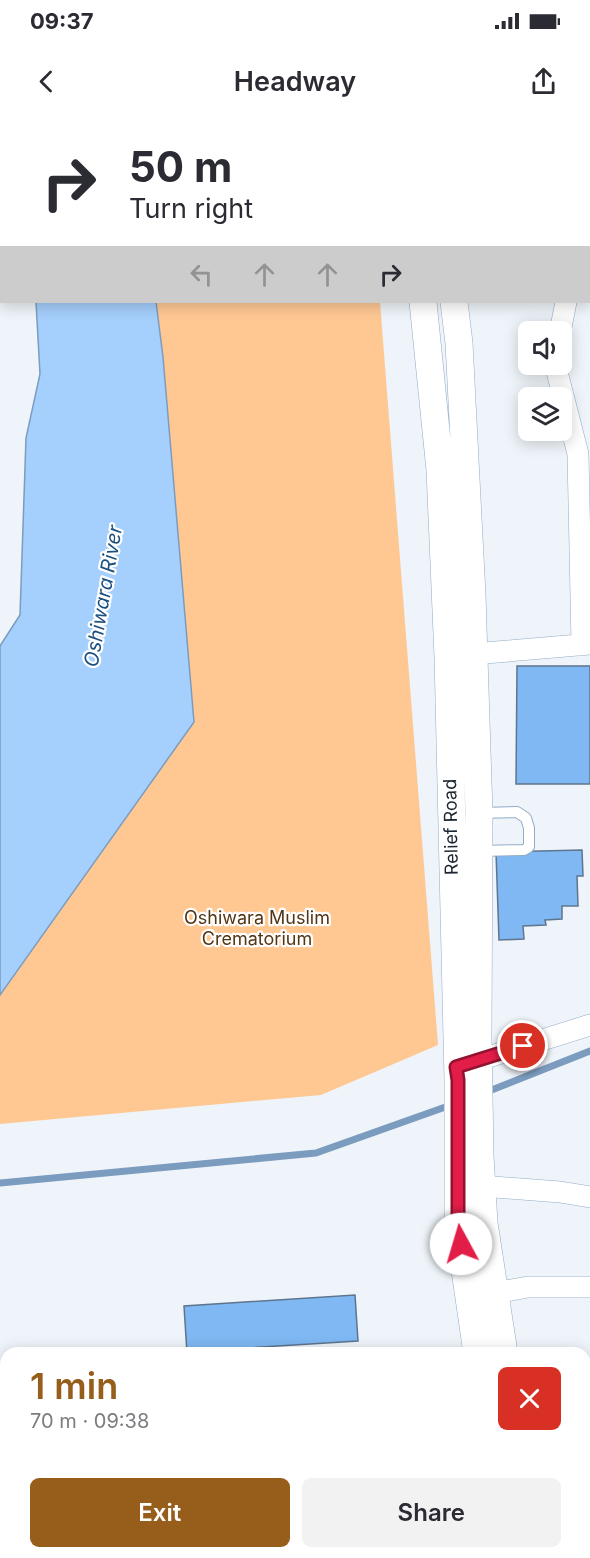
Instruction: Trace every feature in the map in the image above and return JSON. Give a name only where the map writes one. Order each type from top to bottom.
[{"type":"street","name":"Relief Road","points":[[423,303],[440,470],[448,657],[450,776],[468,1070],[469,1171],[458,1222],[476,1347]]},
{"type":"street","name":"Relief Road","points":[[454,303],[459,343],[472,595],[480,851],[468,1070]]},
{"type":"street","points":[[562,321],[566,303]]},
{"type":"street","points":[[473,654],[586,645],[578,454],[558,375]]},
{"type":"street","points":[[450,776],[478,774]]},
{"type":"street","points":[[468,1070],[590,1025]]},
{"type":"street","name":"Relief Road","points":[[469,1171],[484,1223],[503,1347]]},
{"type":"street","points":[[469,1171],[590,1197]]},
{"type":"street","points":[[495,1293],[528,1287],[590,1287]]},
{"type":"lane","points":[[479,813],[517,812],[526,818],[529,828],[529,848],[480,851]]},
{"type":"green space","name":"Oshiwara Muslim Crematorium","points":[[156,303],[380,303],[438,1045],[321,1095],[0,1124],[0,995],[193,722],[163,357]]},
{"type":"water","name":"Oshiwara River","points":[[36,303],[156,303],[163,357],[194,722],[0,995],[0,646],[20,615],[26,438],[40,374]]},
{"type":"building","points":[[517,666],[590,666],[590,784],[516,784]]},
{"type":"building","points":[[582,850],[583,876],[577,876],[578,906],[562,906],[562,919],[545,920],[546,925],[523,926],[524,939],[499,940],[496,852]]},
{"type":"building","points":[[355,1295],[358,1341],[264,1347],[187,1347],[184,1306]]},
{"type":"waterway","points":[[484,1093],[590,1051]]},
{"type":"waterway","points":[[0,1183],[316,1153],[451,1105]]},
{"type":"route","points":[[461,1244],[458,1222],[458,1080],[456,1067],[523,1046]]}]
